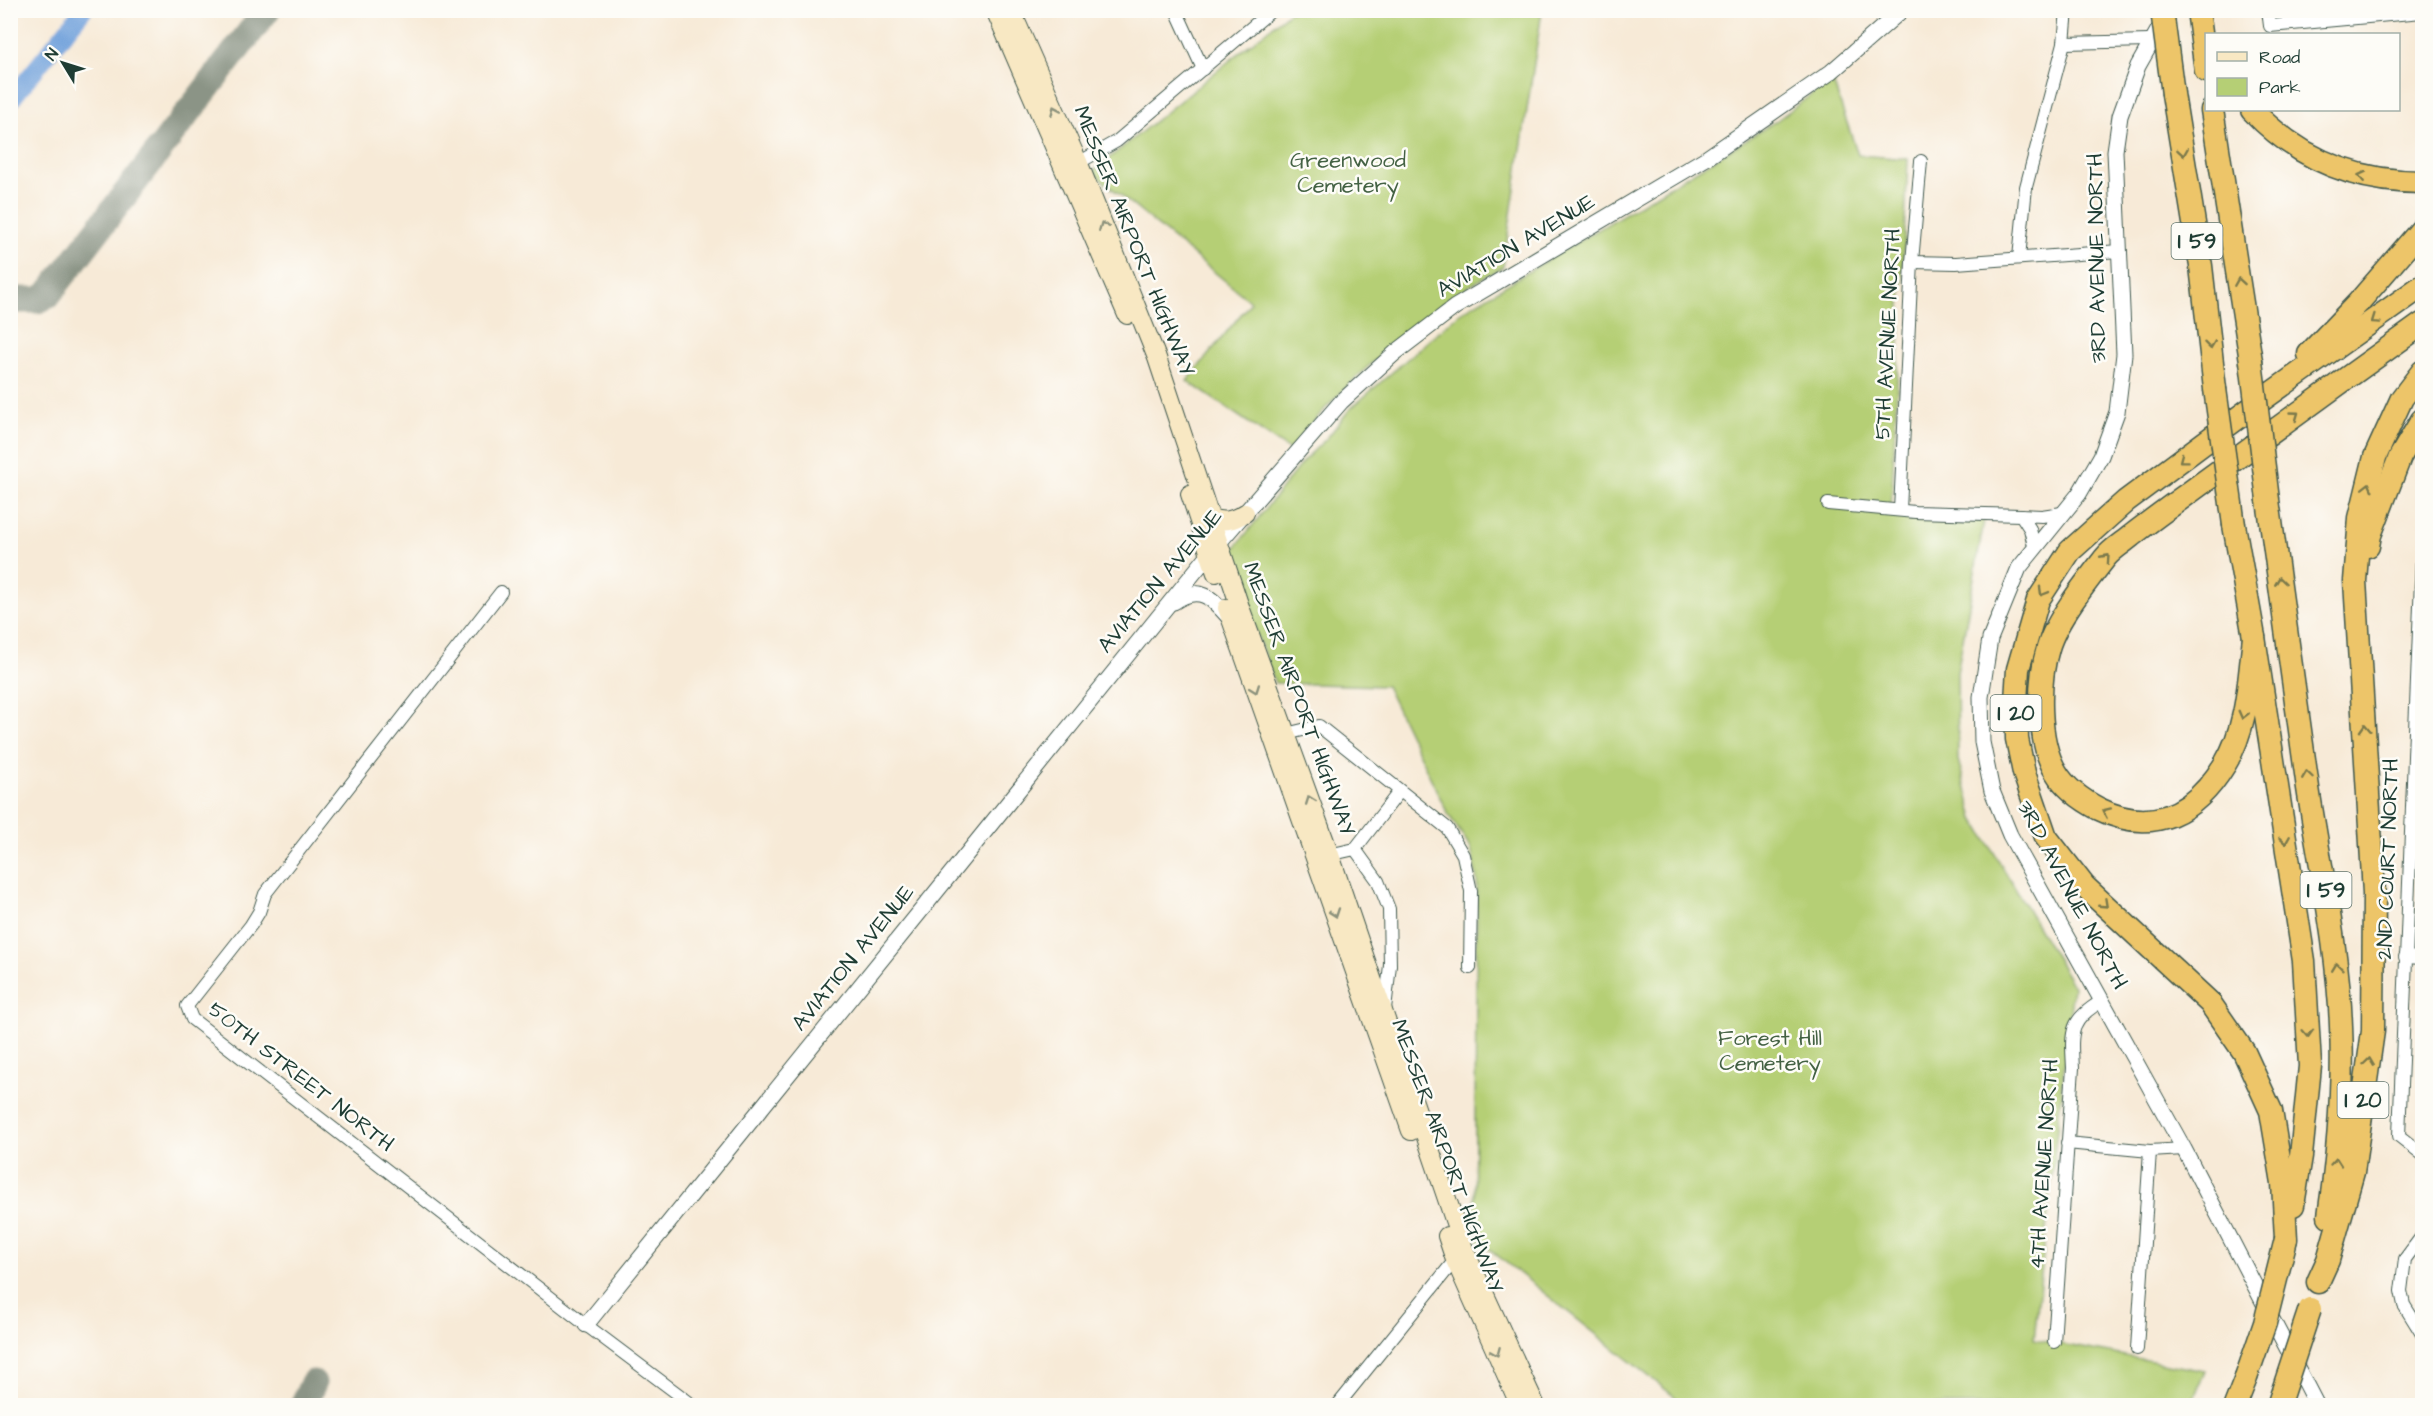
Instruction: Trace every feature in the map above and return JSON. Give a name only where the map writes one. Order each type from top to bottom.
[{"type":"highway","name":"I 59","points":[[2162,10],[2201,266],[2234,525],[2254,637],[2304,961],[2310,1066],[2301,1156],[2286,1239]]},
{"type":"highway","points":[[2198,12],[2208,33]]},
{"type":"highway","points":[[2198,12],[2205,64]]},
{"type":"highway","name":"I 59","points":[[2212,111],[2251,361],[2309,791],[2335,951],[2342,1027],[2341,1095],[2336,1160],[2318,1282]]},
{"type":"highway","points":[[2253,111],[2279,136],[2327,165],[2371,178],[2421,182]]},
{"type":"highway","points":[[2266,397],[2358,303],[2422,229]]},
{"type":"highway","name":"I 20","points":[[2235,1406],[2265,1323],[2286,1239],[2283,1183],[2271,1111],[2244,1052],[2210,1003],[2084,886],[2046,837],[2024,773],[2017,739],[2018,669],[2038,600],[2070,551],[2126,501],[2266,397],[2422,286]]},
{"type":"highway","points":[[2254,637],[2245,712],[2236,741],[2226,762],[2204,793],[2185,809],[2150,821],[2130,820],[2111,815],[2067,788],[2054,769],[2046,744],[2041,702],[2042,677],[2048,646],[2072,603],[2090,578],[2108,555],[2158,515],[2422,324]]},
{"type":"highway","name":"I 20","points":[[2278,1406],[2318,1282],[2328,1260],[2353,1172],[2373,1031],[2374,893],[2355,581],[2360,518],[2373,467],[2402,398],[2422,372]]},
{"type":"highway","points":[[2358,628],[2370,535],[2400,457],[2422,420]]},
{"type":"main road","name":"MESSER AIRPORT HIGHWAY","points":[[995,10],[1071,167],[1157,358],[1211,518],[1215,548],[1231,620],[1384,1015],[1460,1255],[1536,1406]]},
{"type":"main road","name":"MESSER AIRPORT HIGHWAY","points":[[1011,10],[1215,548],[1240,606],[1286,734],[1322,857],[1460,1255],[1520,1406]]},
{"type":"main road","points":[[1211,518],[1229,520],[1245,513]]},
{"type":"street","points":[[1176,10],[1203,69]]},
{"type":"street","points":[[1071,167],[1117,141],[1272,10]]},
{"type":"street","name":"AVIATION AVENUE","points":[[586,1325],[1161,614],[1341,402],[1395,352],[1455,307],[1708,157],[1831,72],[1902,10]]},
{"type":"street","points":[[2019,258],[2026,187],[2064,43],[2067,10]]},
{"type":"street","name":"3RD AVENUE NORTH","points":[[2171,10],[2150,41],[2138,66],[2120,116],[2115,152],[2124,354],[2117,412],[2101,456],[2079,494],[2034,546],[2019,568],[1990,639],[1981,697],[1982,742],[1992,791],[2010,835],[2184,1149],[2317,1406]]},
{"type":"street","points":[[2268,10],[2270,26],[2422,12]]},
{"type":"street","points":[[2064,43],[2150,41]]},
{"type":"street","name":"5TH AVENUE NORTH","points":[[1900,510],[1912,262],[1921,161]]},
{"type":"street","points":[[1912,262],[1956,263],[2119,251]]},
{"type":"street","points":[[1828,504],[1915,512],[2042,516],[2062,513]]},
{"type":"street","points":[[2021,515],[2030,529],[2034,546]]},
{"type":"street","name":"2ND COURT NORTH","points":[[2422,554],[2418,762],[2405,957],[2399,1136],[2422,1154]]},
{"type":"street","name":"50TH STREET NORTH","points":[[501,592],[265,894],[260,912],[187,1006],[187,1010],[192,1019],[694,1406]]},
{"type":"street","points":[[1161,614],[1176,600],[1193,592],[1203,593],[1231,620]]},
{"type":"street","points":[[1286,734],[1319,726],[1447,828],[1463,855],[1471,891],[1470,968]]},
{"type":"street","points":[[1322,857],[1355,849],[1399,792]]},
{"type":"street","points":[[1355,849],[1378,881],[1389,909],[1390,965],[1384,1015]]},
{"type":"street","points":[[2405,957],[2422,958]]},
{"type":"street","name":"4TH AVENUE NORTH","points":[[2054,1342],[2073,1068],[2072,1041],[2076,1024],[2082,1014],[2102,1001]]},
{"type":"street","points":[[2067,1143],[2150,1151],[2184,1149]]},
{"type":"street","points":[[2138,1349],[2150,1151]]},
{"type":"street","points":[[2422,1236],[2405,1259],[2401,1291],[2404,1305],[2422,1334]]},
{"type":"street","points":[[1337,1406],[1460,1255]]},
{"type":"green space","name":"Greenwood Cemetery","points":[[1291,11],[1542,11],[1503,267],[1457,294],[1386,350],[1345,388],[1289,450],[1187,381],[1251,302],[1092,172]]},
{"type":"green space","name":"Forest Hill Cemetery","points":[[1832,79],[1858,155],[1908,159],[1891,512],[1984,521],[1957,673],[1958,760],[1974,819],[2073,986],[2034,1339],[2205,1371],[2191,1405],[1685,1405],[1474,1237],[1477,881],[1471,848],[1448,814],[1386,686],[1275,683],[1231,565],[1234,549],[1303,461],[1327,438],[1349,410],[1460,313],[1776,121]]},
{"type":"waterway","points":[[10,101],[83,10]]},
{"type":"taxiway","points":[[10,300],[38,300],[47,296],[267,10]]},
{"type":"taxiway","points":[[303,1406],[313,1383]]}]
